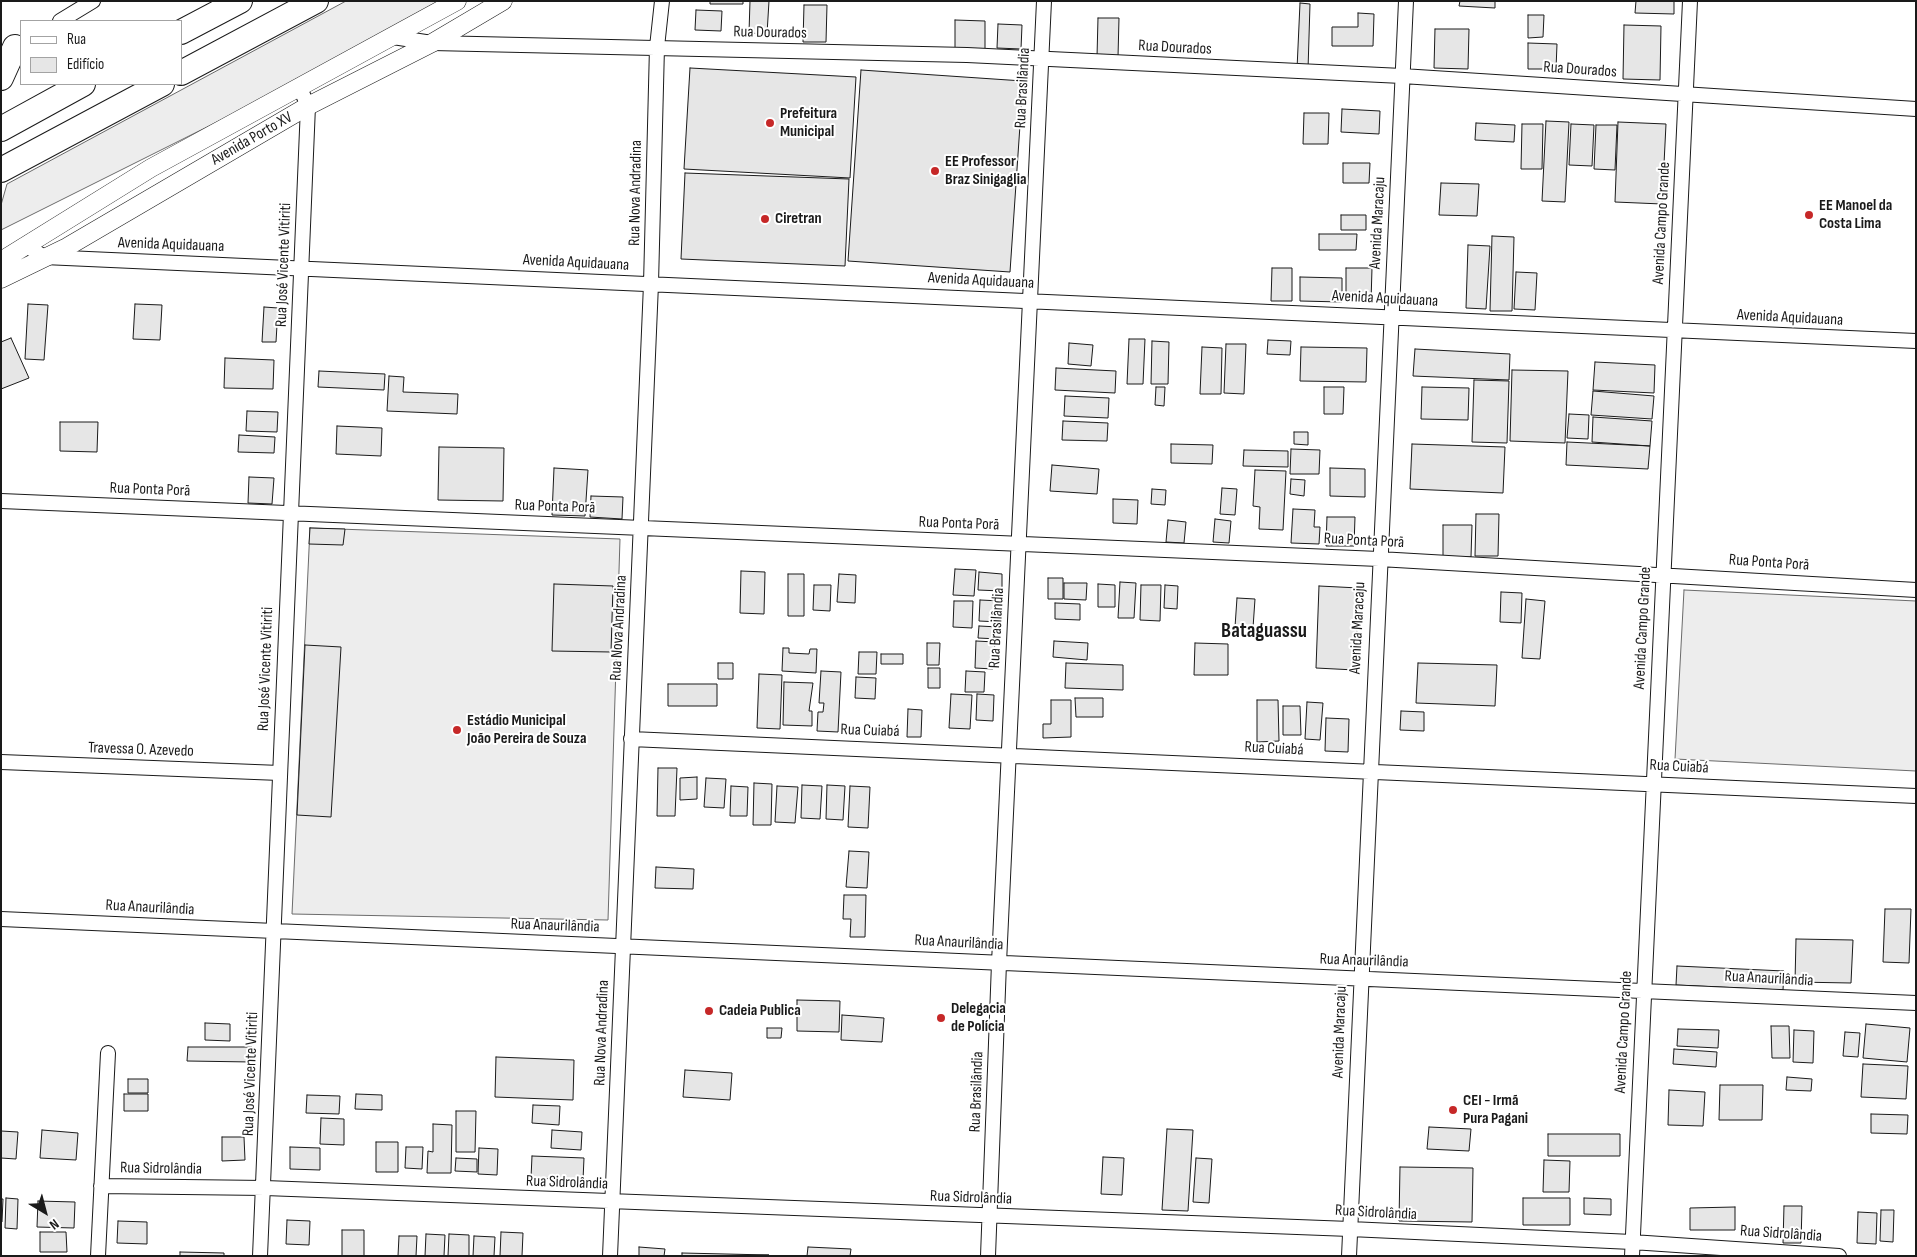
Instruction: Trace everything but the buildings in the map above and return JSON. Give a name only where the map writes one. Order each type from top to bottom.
[{"type":"highway","points":[[182,31],[240,1]]},
{"type":"highway","points":[[182,72],[316,1]]},
{"type":"highway","points":[[1,78],[13,49]]},
{"type":"highway","points":[[1,129],[82,85]]},
{"type":"highway","points":[[1,170],[160,85]]},
{"type":"highway","points":[[1,185],[22,159]]},
{"type":"street","points":[[62,20],[94,1]]},
{"type":"street","name":"Avenida Porto XV","points":[[1,261],[172,156],[457,1]]},
{"type":"street","name":"Avenida Porto XV","points":[[1,279],[66,247],[308,106],[432,43],[504,1]]},
{"type":"street","name":"Rua Nova Andradina","points":[[610,1256],[614,1202],[622,946],[651,284],[657,47],[662,1]]},
{"type":"street","name":"Rua Brasilândia","points":[[988,1256],[999,963],[1044,1]]},
{"type":"street","name":"Avenida Maracaju","points":[[1348,1256],[1406,1]]},
{"type":"street","name":"Avenida Campo Grande","points":[[1632,1249],[1690,1]]},
{"type":"street","name":"Rua Dourados","points":[[392,37],[432,43],[657,47],[1041,58],[1402,76],[1916,109]]},
{"type":"street","name":"Rua José Vicente Vitiriti","points":[[260,1256],[265,1188],[272,931],[308,106],[299,86]]},
{"type":"street","points":[[172,156],[185,178]]},
{"type":"street","points":[[27,246],[44,257]]},
{"type":"street","name":"Avenida Aquidauana","points":[[44,257],[1916,341]]},
{"type":"street","name":"Rua Ponta Porã","points":[[1,502],[1379,559],[1916,590]]},
{"type":"street","name":"Rua Cuiabá","points":[[631,739],[1916,796]]},
{"type":"street","name":"Travessa O. Azevedo","points":[[1,762],[280,773]]},
{"type":"street","name":"Rua Anaurilândia","points":[[1,919],[1916,1004]]},
{"type":"street","points":[[98,1256],[108,1053]]},
{"type":"street","name":"Rua Sidrolândia","points":[[101,1186],[265,1188],[1350,1229],[1632,1249],[1839,1256]]},
{"type":"shaded area","points":[[346,1],[444,1],[339,61],[1,230],[1,205],[7,184]]},
{"type":"shaded area","name":"Estádio Municipal João Pereira de Souza","points":[[310,528],[620,539],[608,920],[292,914]]},
{"type":"shaded area","points":[[1684,590],[1916,601],[1916,771],[1675,759]]},
{"type":"place","name":"Prefeitura Municipal","points":[[770,123]]},
{"type":"place","name":"EE Professor Braz Sinigaglia","points":[[935,171]]},
{"type":"place","name":"EE Manoel da Costa Lima","points":[[1809,215]]},
{"type":"place","name":"Ciretran","points":[[765,219]]},
{"type":"place","name":"Estádio Municipal João Pereira de Souza","points":[[457,730]]},
{"type":"place","name":"Cadeia Publica","points":[[709,1011]]},
{"type":"place","name":"Delegacia de Polícia","points":[[941,1018]]},
{"type":"place","name":"CEI - Irmã Pura Pagani","points":[[1453,1110]]},
{"type":"district","name":"Bataguassu","points":[[1264,632]]}]
